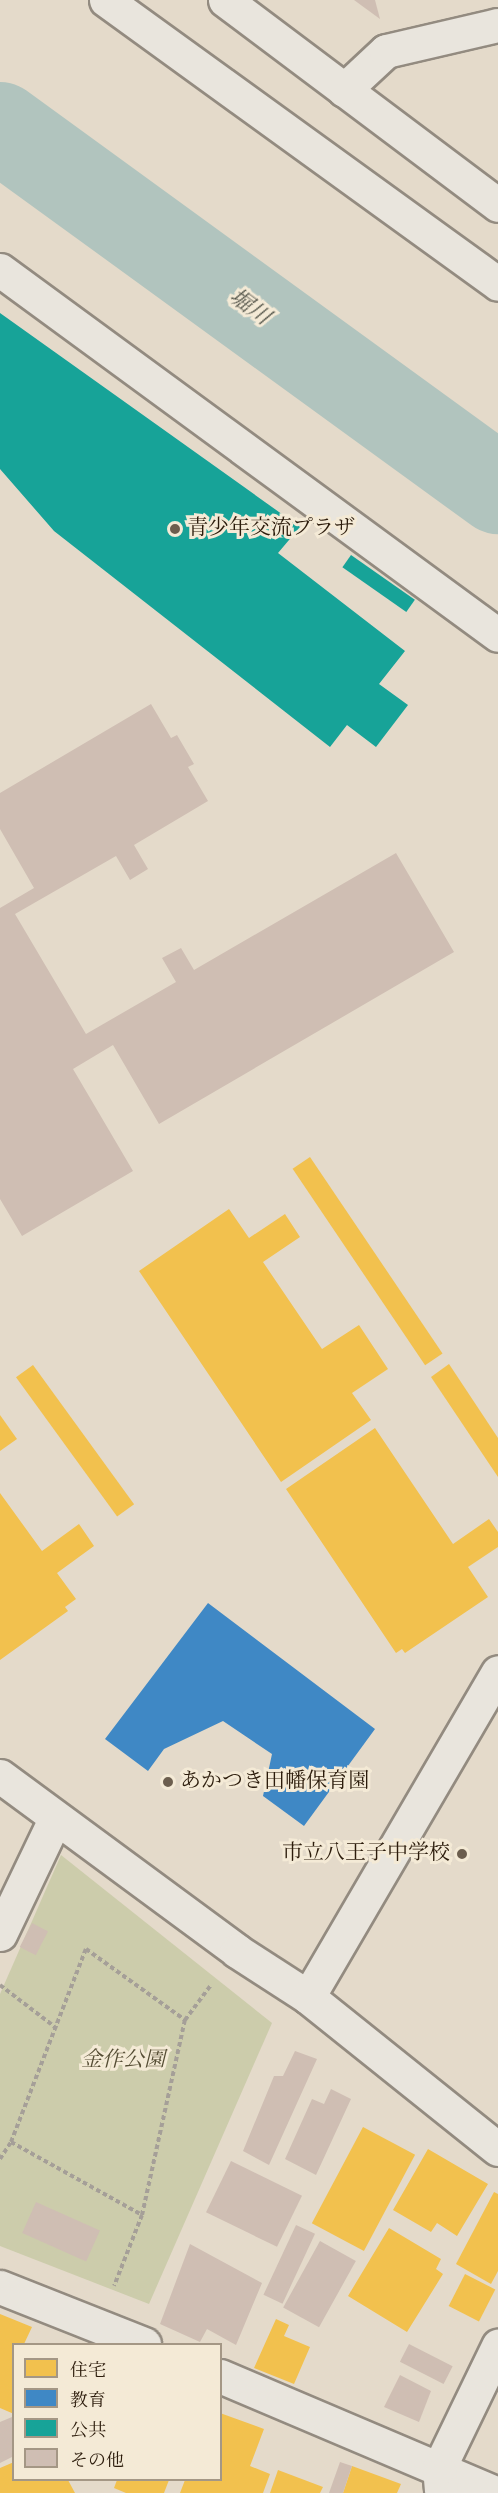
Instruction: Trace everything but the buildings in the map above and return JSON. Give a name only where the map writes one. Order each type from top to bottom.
[{"type":"street","points":[[106,0],[498,284]]},
{"type":"street","points":[[225,0],[498,205]]},
{"type":"street","points":[[344,90],[386,51],[498,25]]},
{"type":"street","points":[[0,270],[498,635]]},
{"type":"street","points":[[308,1997],[498,1672]]},
{"type":"street","points":[[0,1776],[237,1952],[308,1997],[498,2149]]},
{"type":"street","points":[[0,1934],[55,1819]]},
{"type":"street","points":[[0,2287],[142,2343]]},
{"type":"street","points":[[440,2480],[498,2346]]},
{"type":"street","points":[[222,2377],[440,2480],[495,2493]]},
{"type":"path","points":[[0,2159],[11,2142],[86,1948],[185,2020]]},
{"type":"path","points":[[99,2325],[142,2215],[185,2020],[237,1952]]},
{"type":"path","points":[[0,1985],[55,2027]]},
{"type":"path","points":[[11,2142],[142,2215]]},
{"type":"green space","name":"金作公園","points":[[61,1855],[272,2023],[149,2304],[0,2246],[0,1994]]},
{"type":"waterway","name":"堀川","points":[[0,127],[498,489]]},
{"type":"place","name":"青少年交流プラザ","points":[[175,529]]},
{"type":"place","name":"あかつき田幡保育園","points":[[168,1782]]},
{"type":"place","name":"市立八王子中学校","points":[[462,1854]]}]
